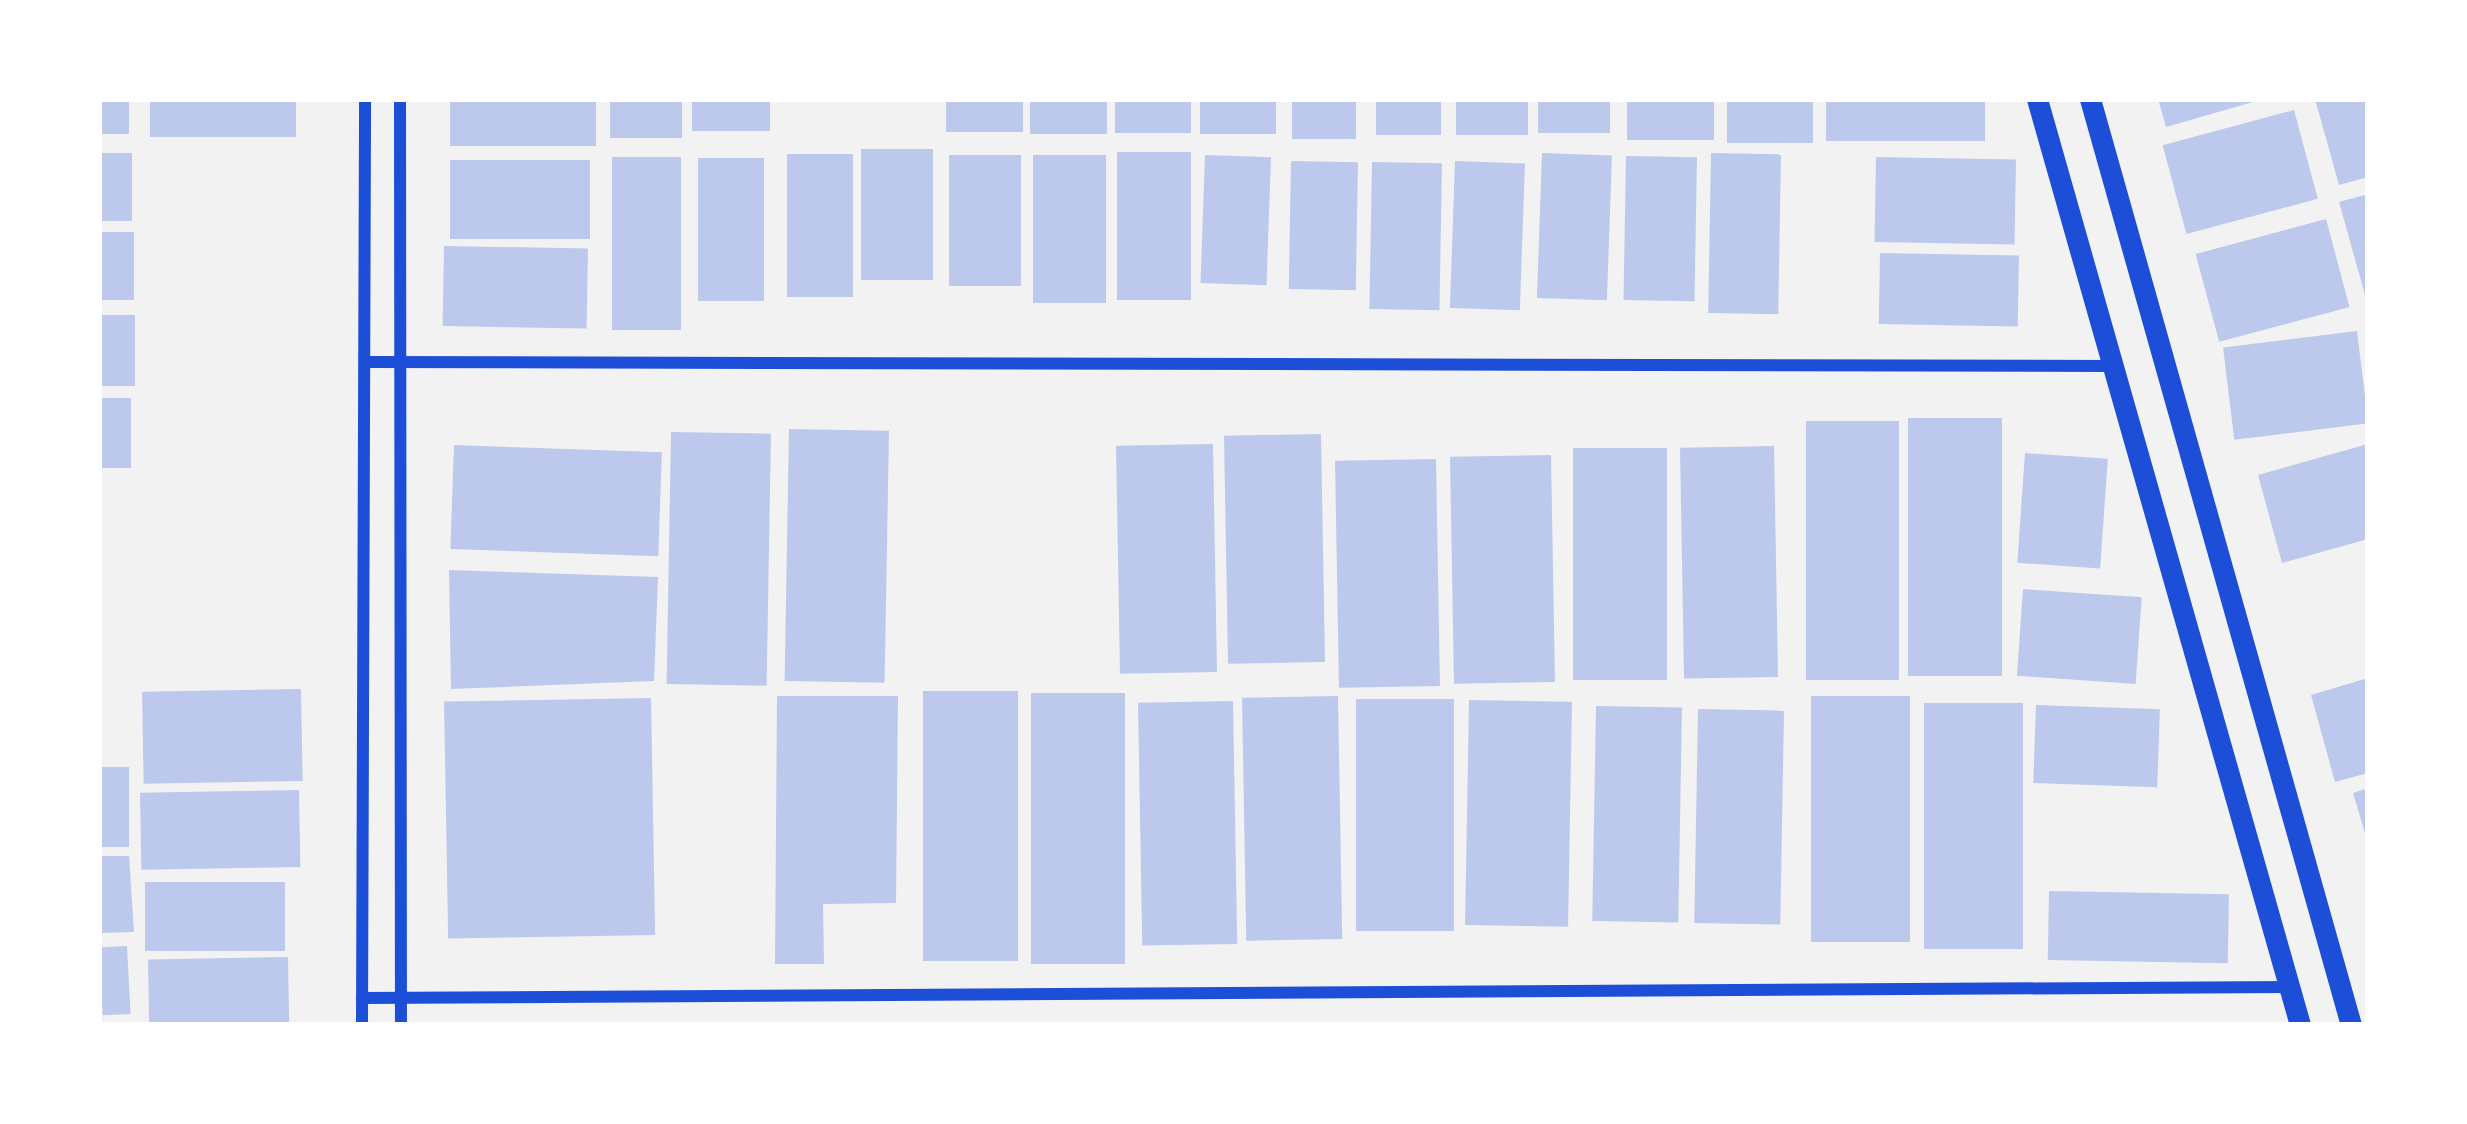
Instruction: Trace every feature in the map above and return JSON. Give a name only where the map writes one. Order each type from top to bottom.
[{"type":"street","points":[[362,1025],[365,99]]},
{"type":"street","points":[[400,99],[400,1025]]},
{"type":"street","points":[[2037,99],[2300,1025]]},
{"type":"street","points":[[2090,99],[2351,1025]]},
{"type":"street","points":[[366,362],[2114,366]]},
{"type":"street","points":[[362,998],[2290,987]]},
{"type":"building","points":[[99,99],[129,99],[129,134],[99,134]]},
{"type":"building","points":[[150,99],[296,99],[296,137],[150,137]]},
{"type":"building","points":[[450,99],[596,99],[596,146],[450,146]]},
{"type":"building","points":[[610,99],[682,99],[682,138],[610,138]]},
{"type":"building","points":[[692,99],[770,99],[770,131],[692,131]]},
{"type":"building","points":[[946,99],[1023,99],[1023,132],[946,132]]},
{"type":"building","points":[[1030,99],[1107,99],[1107,134],[1030,134]]},
{"type":"building","points":[[1115,99],[1191,99],[1191,133],[1115,133]]},
{"type":"building","points":[[1200,99],[1276,99],[1276,134],[1200,134]]},
{"type":"building","points":[[1292,99],[1356,99],[1356,139],[1292,139]]},
{"type":"building","points":[[1376,99],[1441,99],[1441,135],[1376,135]]},
{"type":"building","points":[[1456,99],[1528,99],[1528,135],[1456,135]]},
{"type":"building","points":[[1538,99],[1610,99],[1610,133],[1538,133]]},
{"type":"building","points":[[1627,99],[1714,99],[1714,140],[1627,140]]},
{"type":"building","points":[[1727,99],[1813,99],[1813,143],[1727,143]]},
{"type":"building","points":[[1826,99],[1985,99],[1985,141],[1826,141]]},
{"type":"building","points":[[2158,99],[2260,99],[2260,100],[2166,127]]},
{"type":"building","points":[[2315,99],[2368,99],[2368,177],[2339,185]]},
{"type":"building","points":[[2294,110],[2318,199],[2186,234],[2163,145]]},
{"type":"building","points":[[861,149],[933,149],[933,280],[861,280]]},
{"type":"building","points":[[1117,152],[1191,152],[1191,300],[1117,300]]},
{"type":"building","points":[[99,153],[132,153],[132,221],[99,221]]},
{"type":"building","points":[[1542,153],[1612,155],[1607,300],[1537,298]]},
{"type":"building","points":[[1711,153],[1781,154],[1778,314],[1708,313]]},
{"type":"building","points":[[787,154],[853,154],[853,297],[787,297]]},
{"type":"building","points":[[949,155],[1021,155],[1021,286],[949,286]]},
{"type":"building","points":[[1033,155],[1106,155],[1106,303],[1033,303]]},
{"type":"building","points":[[1205,155],[1271,157],[1266,285],[1201,283]]},
{"type":"building","points":[[1626,156],[1697,157],[1694,301],[1623,300]]},
{"type":"building","points":[[612,157],[681,157],[681,330],[612,330]]},
{"type":"building","points":[[1876,157],[2016,159],[2014,244],[1875,242]]},
{"type":"building","points":[[698,158],[764,158],[764,301],[698,301]]},
{"type":"building","points":[[450,160],[590,160],[590,239],[450,239]]},
{"type":"building","points":[[1291,161],[1358,162],[1356,290],[1289,289]]},
{"type":"building","points":[[1455,161],[1525,163],[1520,310],[1450,308]]},
{"type":"building","points":[[1372,162],[1442,163],[1439,310],[1369,309]]},
{"type":"building","points":[[2368,194],[2368,302],[2367,302],[2339,202]]},
{"type":"building","points":[[2326,219],[2350,307],[2219,342],[2196,254]]},
{"type":"building","points":[[99,232],[134,232],[134,300],[99,300]]},
{"type":"building","points":[[444,246],[588,249],[587,329],[443,326]]},
{"type":"building","points":[[1880,253],[2019,255],[2018,326],[1879,324]]},
{"type":"building","points":[[99,315],[135,315],[135,386],[99,386]]},
{"type":"building","points":[[2357,331],[2368,423],[2234,440],[2223,347]]},
{"type":"building","points":[[99,398],[131,398],[131,468],[99,468]]},
{"type":"building","points":[[1908,418],[2002,418],[2002,676],[1908,676]]},
{"type":"building","points":[[1806,421],[1899,421],[1899,680],[1806,680]]},
{"type":"building","points":[[789,429],[889,431],[885,683],[785,681]]},
{"type":"building","points":[[671,432],[771,434],[767,686],[667,684]]},
{"type":"building","points":[[1321,434],[1325,662],[1228,664],[1224,436]]},
{"type":"building","points":[[1213,444],[1217,672],[1120,674],[1116,446]]},
{"type":"building","points":[[2368,444],[2368,539],[2282,563],[2258,475]]},
{"type":"building","points":[[454,445],[662,452],[658,556],[450,549]]},
{"type":"building","points":[[1774,446],[1778,677],[1684,679],[1680,448]]},
{"type":"building","points":[[1573,448],[1667,448],[1667,680],[1573,680]]},
{"type":"building","points":[[2025,453],[2108,459],[2100,569],[2017,563]]},
{"type":"building","points":[[1551,455],[1555,682],[1454,684],[1450,457]]},
{"type":"building","points":[[1436,459],[1440,686],[1339,688],[1335,461]]},
{"type":"building","points":[[449,570],[658,577],[654,681],[451,689]]},
{"type":"building","points":[[2023,589],[2142,597],[2136,684],[2017,676]]},
{"type":"building","points":[[2368,678],[2368,773],[2335,782],[2311,695]]},
{"type":"building","points":[[301,689],[303,781],[144,784],[142,692]]},
{"type":"building","points":[[923,691],[1018,691],[1018,961],[923,961]]},
{"type":"building","points":[[1031,693],[1125,693],[1125,964],[1031,964]]},
{"type":"building","points":[[777,696],[898,696],[896,903],[823,904],[824,964],[775,964]]},
{"type":"building","points":[[1338,696],[1342,939],[1246,941],[1242,698]]},
{"type":"building","points":[[1811,696],[1910,696],[1910,942],[1811,942]]},
{"type":"building","points":[[651,698],[655,935],[448,939],[444,702]]},
{"type":"building","points":[[1356,699],[1454,699],[1454,931],[1356,931]]},
{"type":"building","points":[[1469,700],[1572,702],[1568,927],[1465,925]]},
{"type":"building","points":[[1233,701],[1237,944],[1142,946],[1138,703]]},
{"type":"building","points":[[1924,703],[2023,703],[2023,949],[1924,949]]},
{"type":"building","points":[[2036,705],[2160,709],[2157,787],[2033,783]]},
{"type":"building","points":[[1596,706],[1682,708],[1678,922],[1592,921]]},
{"type":"building","points":[[1698,709],[1784,711],[1780,924],[1694,923]]},
{"type":"building","points":[[99,767],[129,767],[129,847],[99,847]]},
{"type":"building","points":[[2368,788],[2368,840],[2367,840],[2353,793]]},
{"type":"building","points":[[299,790],[300,867],[141,870],[140,793]]},
{"type":"building","points":[[99,856],[129,856],[134,932],[99,933]]},
{"type":"building","points":[[145,882],[285,882],[285,951],[145,951]]},
{"type":"building","points":[[2049,891],[2229,894],[2228,963],[2048,960]]},
{"type":"building","points":[[127,946],[131,1014],[103,1015],[99,947]]},
{"type":"building","points":[[288,957],[289,1025],[149,1025],[148,959]]}]
